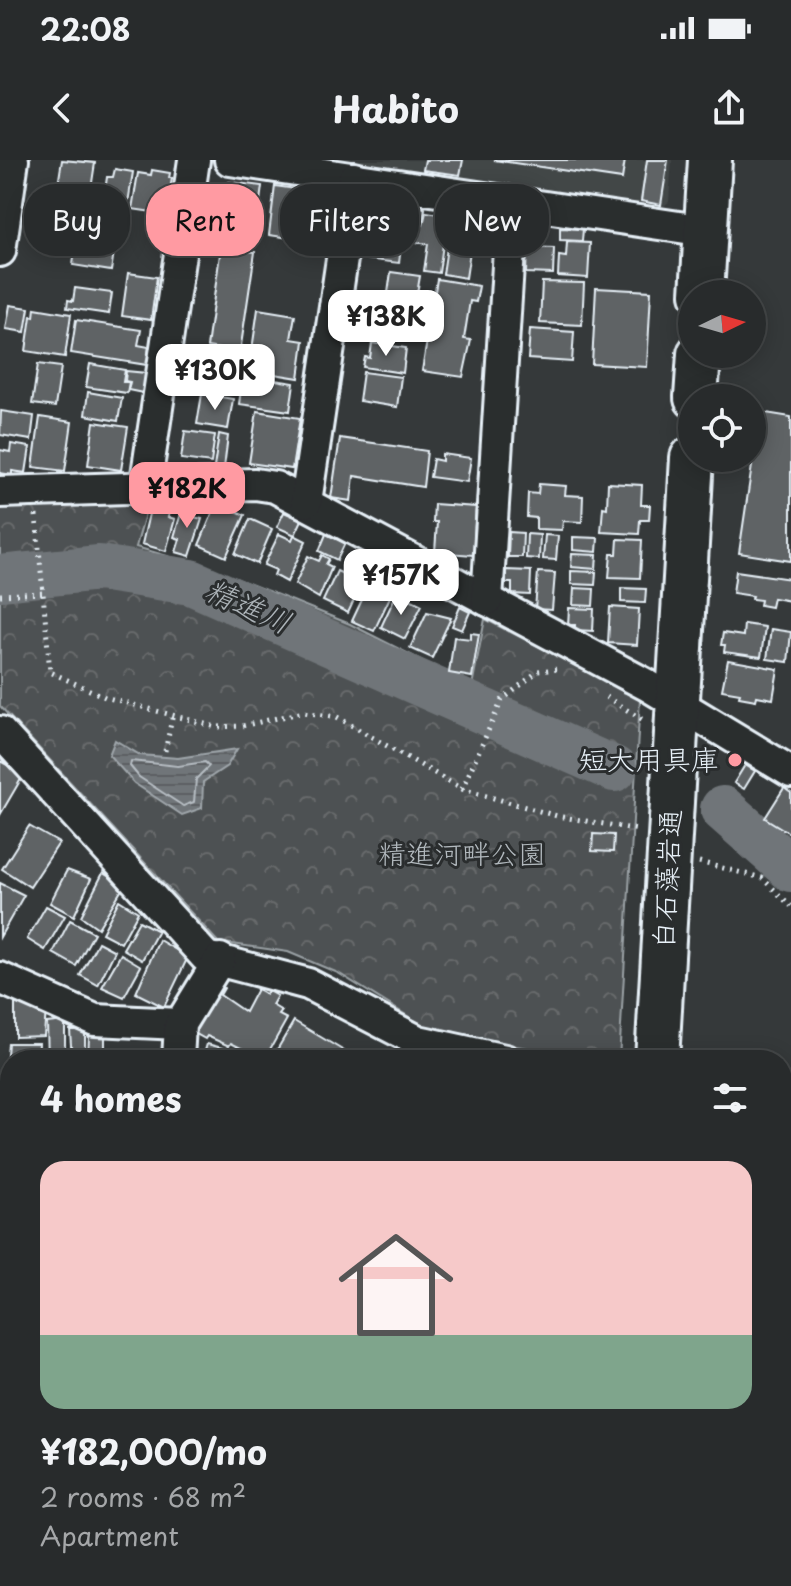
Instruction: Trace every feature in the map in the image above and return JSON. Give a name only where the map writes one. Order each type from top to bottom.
[{"type":"main road","points":[[703,280],[710,160]]},
{"type":"main road","name":"白石藻岩通","points":[[657,1050],[662,713],[690,472]]},
{"type":"street","points":[[0,251],[13,160]]},
{"type":"street","points":[[145,488],[194,160]]},
{"type":"street","points":[[230,160],[435,190]]},
{"type":"street","points":[[306,502],[354,178]]},
{"type":"street","points":[[549,208],[706,231]]},
{"type":"street","points":[[487,600],[509,256]]},
{"type":"street","points":[[0,492],[264,485],[306,502],[647,685],[662,713],[791,772]]},
{"type":"street","points":[[0,732],[206,957],[308,984],[410,1050]]},
{"type":"street","points":[[179,1050],[180,1024],[220,959]]},
{"type":"street","points":[[0,978],[95,1020],[180,1024]]},
{"type":"path","points":[[35,503],[50,672],[105,697],[225,727],[304,712],[337,717],[462,789],[557,816],[640,830]]},
{"type":"path","points":[[0,595],[42,589]]},
{"type":"path","points":[[462,789],[502,700],[538,671],[560,669],[572,676]]},
{"type":"path","points":[[597,691],[662,713]]},
{"type":"path","points":[[165,751],[173,714]]},
{"type":"path","points":[[698,862],[762,878],[791,906]]},
{"type":"shaded area","points":[[332,160],[672,160],[669,202],[660,209],[549,192],[549,184],[493,184]]},
{"type":"green space","name":"精進河畔公園","points":[[148,503],[136,547],[213,569],[350,624],[472,686],[485,619],[640,699],[620,1050],[540,1050],[435,1033],[338,973],[288,952],[218,942],[0,706],[0,508]]},
{"type":"water","points":[[115,740],[140,755],[178,758],[237,749],[227,766],[203,782],[202,808],[182,815],[134,783],[109,755]]},
{"type":"building","points":[[62,160],[95,163],[92,184],[58,184]]},
{"type":"building","points":[[425,160],[463,160],[460,175],[423,170]]},
{"type":"building","points":[[494,160],[625,160],[622,179]]},
{"type":"building","points":[[647,160],[668,160],[661,205],[641,201]]},
{"type":"building","points":[[115,169],[133,172],[130,191],[130,184],[106,184],[107,177],[113,177]]},
{"type":"building","points":[[152,170],[170,173],[171,184],[146,184],[146,211],[132,209],[138,173],[151,175]]},
{"type":"building","points":[[275,186],[280,187],[280,237],[269,235]]},
{"type":"building","points":[[419,207],[425,208],[423,225],[419,224]]},
{"type":"building","points":[[426,212],[435,213],[435,256],[441,256],[439,273],[424,271],[428,244],[419,243],[419,225],[423,225]]},
{"type":"building","points":[[560,228],[583,229],[582,241],[560,240]]},
{"type":"building","points":[[567,242],[590,243],[588,278],[558,276],[559,256],[566,257]]},
{"type":"building","points":[[549,248],[554,248],[553,274],[526,273],[527,256],[549,256]]},
{"type":"building","points":[[74,256],[113,256],[111,271],[73,265]]},
{"type":"building","points":[[220,256],[254,256],[240,352],[207,347]]},
{"type":"building","points":[[364,256],[400,256],[399,263],[364,259]]},
{"type":"building","points":[[446,256],[469,256],[466,278],[443,274]]},
{"type":"building","points":[[391,272],[420,276],[415,305],[387,300]]},
{"type":"building","points":[[128,273],[157,277],[151,320],[122,316]]},
{"type":"building","points":[[437,279],[479,286],[476,302],[470,301],[464,339],[471,340],[463,377],[422,371]]},
{"type":"building","points":[[542,282],[584,283],[582,325],[540,323]]},
{"type":"building","points":[[75,288],[112,293],[109,314],[67,308],[68,300],[73,301]]},
{"type":"building","points":[[596,288],[651,291],[647,367],[592,364]]},
{"type":"building","points":[[10,305],[29,308],[25,332],[6,329]]},
{"type":"building","points":[[35,308],[71,314],[65,357],[26,351]]},
{"type":"building","points":[[386,308],[414,313],[410,337],[383,333]]},
{"type":"building","points":[[258,309],[295,315],[291,339],[304,341],[299,378],[249,370]]},
{"type":"building","points":[[76,320],[141,330],[138,345],[149,347],[147,365],[71,353]]},
{"type":"building","points":[[530,329],[574,332],[572,362],[528,359]]},
{"type":"building","points":[[372,343],[406,348],[403,373],[363,367],[365,357],[370,358]]},
{"type":"building","points":[[209,353],[237,357],[232,393],[203,388]]},
{"type":"building","points":[[180,360],[204,363],[202,378],[179,374]]},
{"type":"building","points":[[38,364],[61,367],[55,407],[32,404]]},
{"type":"building","points":[[90,364],[125,370],[123,382],[129,382],[127,393],[86,387]]},
{"type":"building","points":[[126,371],[146,373],[143,393],[128,390],[130,382],[125,381]]},
{"type":"building","points":[[363,372],[401,377],[397,407],[359,401]]},
{"type":"building","points":[[256,377],[294,383],[290,411],[239,404],[242,383],[255,385]]},
{"type":"building","points":[[88,392],[122,398],[118,421],[85,415]]},
{"type":"building","points":[[202,394],[233,399],[228,429],[197,424]]},
{"type":"building","points":[[1,411],[34,416],[31,440],[0,435]]},
{"type":"building","points":[[257,411],[300,418],[292,469],[249,463]]},
{"type":"building","points":[[766,413],[791,417],[791,561],[739,553],[751,472],[766,472]]},
{"type":"building","points":[[40,417],[72,422],[65,471],[33,467]]},
{"type":"building","points":[[94,422],[128,427],[121,470],[88,465]]},
{"type":"building","points":[[185,431],[215,435],[211,463],[181,459]]},
{"type":"building","points":[[219,434],[228,436],[224,468],[214,467]]},
{"type":"building","points":[[340,438],[427,451],[423,487],[354,476],[351,501],[331,498]]},
{"type":"building","points":[[11,444],[30,447],[26,473],[0,473],[0,450],[10,452]]},
{"type":"building","points":[[442,454],[471,458],[467,482],[430,477],[433,459],[442,461]]},
{"type":"building","points":[[608,483],[642,485],[641,505],[650,505],[649,520],[640,520],[639,534],[601,532],[603,507],[607,508]]},
{"type":"building","points":[[539,484],[566,486],[565,495],[583,496],[582,522],[563,521],[562,530],[536,529],[536,518],[527,517],[528,493],[538,494]]},
{"type":"building","points":[[217,502],[245,515],[226,557],[199,545]]},
{"type":"building","points":[[184,503],[197,507],[194,517],[202,519],[190,556],[176,552],[180,539],[174,537]]},
{"type":"building","points":[[434,504],[476,507],[473,555],[435,552],[437,522],[433,522]]},
{"type":"building","points":[[151,505],[170,511],[168,517],[175,519],[166,551],[142,544]]},
{"type":"building","points":[[284,512],[302,520],[295,535],[277,527]]},
{"type":"building","points":[[250,519],[272,529],[257,564],[235,554]]},
{"type":"building","points":[[509,532],[523,533],[522,557],[508,557]]},
{"type":"building","points":[[279,534],[292,540],[294,535],[306,541],[287,582],[274,575],[276,570],[264,565]]},
{"type":"building","points":[[326,534],[345,543],[337,560],[319,551]]},
{"type":"building","points":[[527,534],[540,535],[539,559],[526,558]]},
{"type":"building","points":[[545,535],[558,536],[556,560],[543,559]]},
{"type":"building","points":[[573,537],[598,538],[597,552],[573,550]]},
{"type":"building","points":[[618,539],[642,540],[640,578],[609,577],[611,554],[617,554]]},
{"type":"building","points":[[572,554],[597,555],[596,569],[571,567]]},
{"type":"building","points":[[322,555],[329,559],[326,564],[332,567],[319,598],[295,584],[308,556],[319,561]]},
{"type":"building","points":[[506,570],[531,571],[530,595],[512,594],[512,583],[506,583]]},
{"type":"building","points":[[337,571],[349,577],[352,571],[359,574],[356,580],[362,583],[348,613],[323,601]]},
{"type":"building","points":[[571,571],[596,572],[595,585],[571,584]]},
{"type":"building","points":[[736,571],[791,579],[791,601],[773,598],[771,607],[760,605],[761,600],[752,599],[753,596],[733,593]]},
{"type":"building","points":[[538,572],[555,573],[552,610],[535,609]]},
{"type":"building","points":[[368,587],[390,597],[374,631],[352,621]]},
{"type":"building","points":[[574,588],[594,589],[593,606],[573,605]]},
{"type":"building","points":[[621,588],[646,589],[645,603],[621,602]]},
{"type":"building","points":[[404,596],[422,605],[405,639],[381,627],[394,599],[400,602]]},
{"type":"building","points":[[460,607],[470,612],[462,630],[452,626]]},
{"type":"building","points":[[610,607],[639,609],[637,645],[608,643]]},
{"type":"building","points":[[569,608],[594,609],[593,631],[575,630],[575,625],[568,625]]},
{"type":"building","points":[[427,612],[451,618],[432,658],[410,648]]},
{"type":"building","points":[[744,624],[765,627],[761,657],[724,652],[725,645],[721,645],[723,633],[743,636]]},
{"type":"building","points":[[771,629],[791,632],[788,662],[767,659]]},
{"type":"building","points":[[471,633],[479,634],[472,677],[449,673],[454,637],[471,639]]},
{"type":"building","points":[[728,660],[778,669],[773,699],[739,697],[740,693],[722,690]]},
{"type":"building","points":[[0,761],[24,774],[0,815]]},
{"type":"building","points":[[745,765],[755,771],[744,789],[734,783]]},
{"type":"building","points":[[784,788],[791,793],[791,834],[765,818]]},
{"type":"building","points":[[29,826],[59,843],[30,887],[2,869]]},
{"type":"building","points":[[593,834],[614,835],[613,852],[592,851]]},
{"type":"building","points":[[67,870],[91,879],[74,916],[50,903]]},
{"type":"building","points":[[103,873],[124,886],[98,928],[81,916]]},
{"type":"building","points":[[0,883],[24,895],[0,937]]},
{"type":"building","points":[[119,900],[138,912],[121,943],[102,933]]},
{"type":"building","points":[[46,906],[65,916],[45,950],[27,939]]},
{"type":"building","points":[[70,920],[94,933],[76,966],[53,953]]},
{"type":"building","points":[[139,921],[158,931],[142,960],[123,949]]},
{"type":"building","points":[[159,940],[188,957],[164,1007],[136,993]]},
{"type":"building","points":[[98,942],[115,951],[98,985],[80,975]]},
{"type":"building","points":[[121,954],[141,966],[124,997],[102,987]]},
{"type":"building","points":[[217,984],[224,988],[220,995],[245,1012],[257,989],[266,994],[268,991],[277,996],[272,1005],[282,1011],[279,1015],[287,1019],[270,1050],[243,1050],[231,1043],[229,1046],[207,1036],[205,1039],[191,1031]]},
{"type":"building","points":[[15,999],[46,1008],[44,1036],[15,1037]]},
{"type":"building","points":[[65,1021],[65,1050],[48,1050],[47,1023]]},
{"type":"building","points":[[294,1021],[342,1050],[277,1050]]},
{"type":"building","points":[[70,1030],[85,1030],[85,1050],[71,1050]]},
{"type":"building","points":[[89,1035],[105,1035],[105,1050],[88,1050]]},
{"type":"building","points":[[8,1043],[39,1043],[39,1050],[7,1050]]},
{"type":"building","points":[[207,1044],[230,1050],[205,1050]]},
{"type":"waterway","name":"精進川","points":[[0,578],[99,568],[191,582],[614,769]]},
{"type":"waterway","name":"精進川","points":[[723,809],[791,869]]},
{"type":"place","name":"短大用具庫","points":[[735,760]]}]
